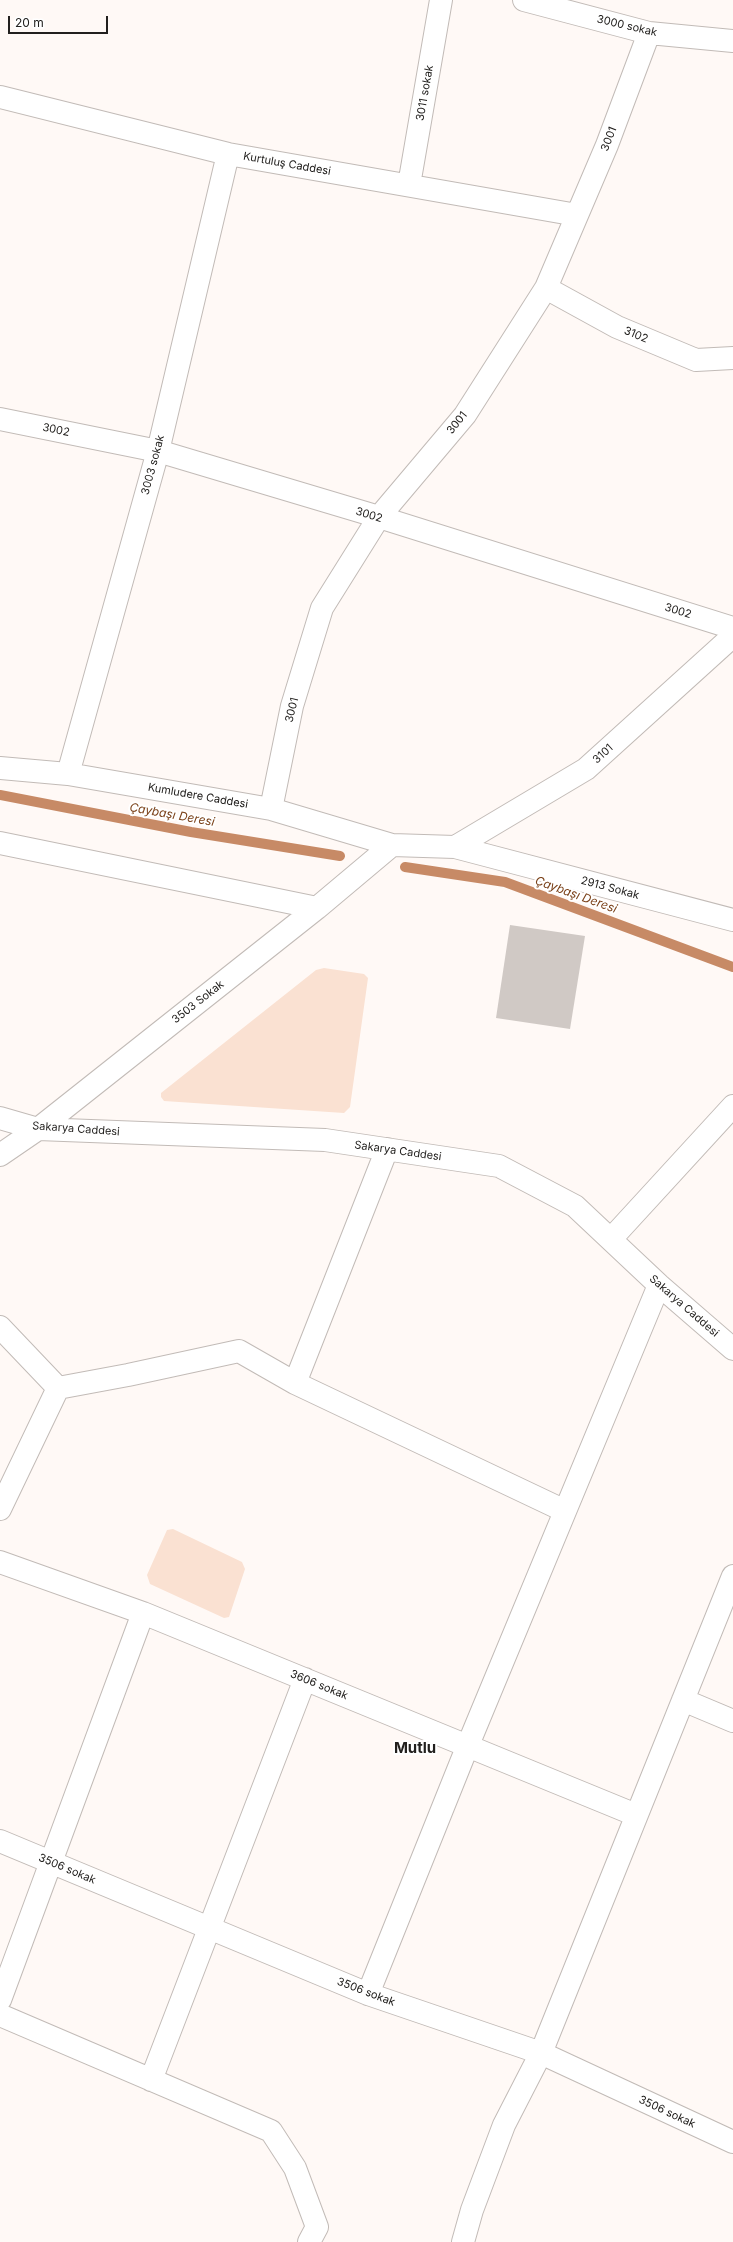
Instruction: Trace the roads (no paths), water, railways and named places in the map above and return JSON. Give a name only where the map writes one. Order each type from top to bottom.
[{"type":"street","name":"3011 sokak","points":[[409,185],[441,0]]},
{"type":"street","name":"3000 sokak","points":[[524,0],[649,33],[733,40]]},
{"type":"street","name":"3001","points":[[271,809],[292,706],[322,608],[378,517],[465,415],[546,288],[607,145],[649,33]]},
{"type":"street","name":"Kurtuluş Caddesi","points":[[0,97],[228,154],[577,215]]},
{"type":"street","name":"3003 sokak","points":[[68,774],[158,451],[228,154]]},
{"type":"street","name":"3102","points":[[546,288],[616,327],[696,360],[733,358]]},
{"type":"street","name":"3002","points":[[0,419],[158,451],[378,517],[733,628]]},
{"type":"street","name":"3101","points":[[455,847],[586,769],[733,636]]},
{"type":"street","name":"Kumludere Caddesi","points":[[0,768],[68,774],[271,809],[392,845]]},
{"type":"street","points":[[0,842],[317,908]]},
{"type":"street","name":"2913 Sokak","points":[[392,845],[455,847],[733,920]]},
{"type":"street","name":"3503 Sokak","points":[[0,1155],[38,1129],[317,908],[392,845]]},
{"type":"street","points":[[611,1239],[733,1106]]},
{"type":"street","name":"Sakarya Caddesi","points":[[0,1118],[38,1129],[325,1140],[499,1166],[575,1206],[659,1285],[733,1349]]},
{"type":"street","points":[[295,1382],[387,1149]]},
{"type":"street","points":[[368,1994],[468,1745],[659,1285]]},
{"type":"street","points":[[0,1328],[58,1388]]},
{"type":"street","points":[[58,1388],[128,1375],[239,1351],[295,1382],[565,1511]]},
{"type":"street","points":[[0,1509],[58,1388]]},
{"type":"street","name":"3606 sokak","points":[[0,1562],[143,1613],[468,1745],[636,1816]]},
{"type":"street","points":[[463,2242],[472,2210],[504,2125],[541,2054],[733,1576]]},
{"type":"street","points":[[0,2000],[143,1613]]},
{"type":"street","points":[[151,2080],[305,1679]]},
{"type":"street","points":[[683,1700],[733,1721]]},
{"type":"street","name":"3506 sokak","points":[[0,1841],[368,1994],[541,2054],[733,2142]]},
{"type":"street","points":[[0,2015],[271,2131],[295,2168],[317,2227],[309,2242]]},
{"type":"waterway","name":"Çaybaşı Deresi","points":[[0,795],[191,832],[340,856]]},
{"type":"waterway","name":"Çaybaşı Deresi","points":[[405,867],[505,882],[733,967]]},
{"type":"district","name":"Mutlu","points":[[415,1748]]}]
